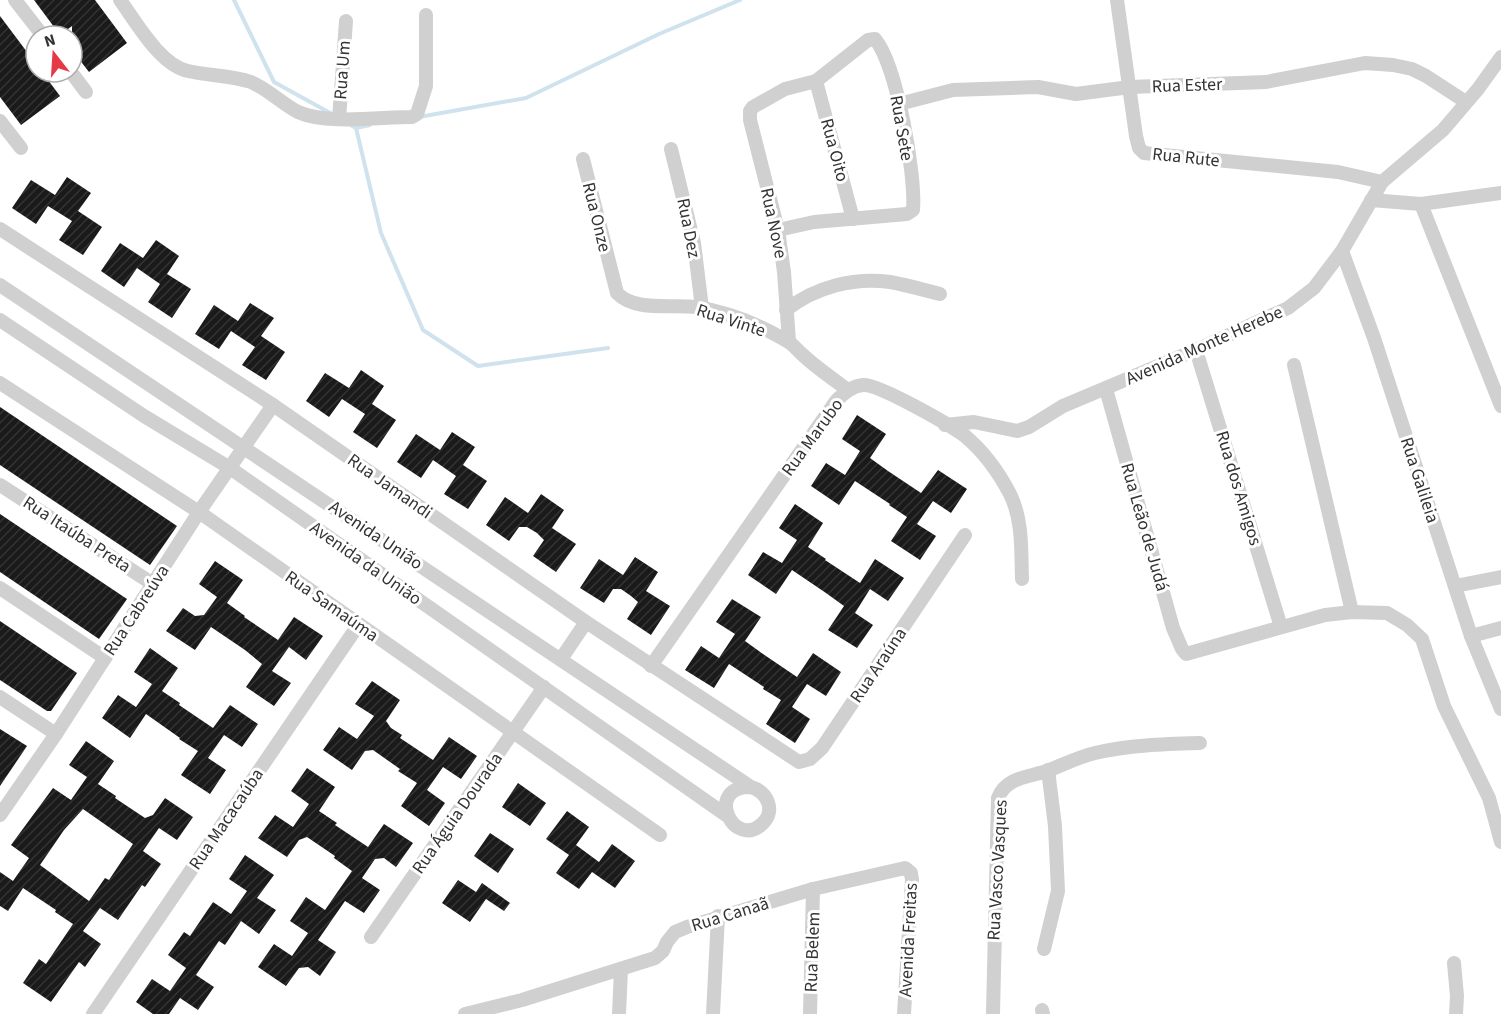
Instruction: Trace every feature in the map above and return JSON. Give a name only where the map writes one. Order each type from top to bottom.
[{"type":"street","points":[[15,0],[34,24]]},
{"type":"street","points":[[120,0],[154,46],[169,62],[186,71],[254,83],[299,112],[339,120],[412,117],[417,114],[426,86],[426,15]]},
{"type":"street","name":"Rua Rute","points":[[1117,0],[1136,136],[1139,148],[1144,153],[1338,172],[1382,182]]},
{"type":"street","name":"Rua Um","points":[[339,120],[346,21]]},
{"type":"street","name":"Rua Sete","points":[[816,81],[872,38],[877,41],[890,67],[906,136],[913,210],[907,214],[853,219]]},
{"type":"street","name":"Avenida Monte Herebe","points":[[945,425],[974,422],[1017,431],[1029,427],[1063,406],[1288,308],[1314,288],[1342,251],[1382,182],[1443,130],[1478,89],[1501,57]]},
{"type":"street","name":"Rua Ester","points":[[899,104],[953,90],[1038,87],[1076,94],[1130,87],[1266,82],[1365,63],[1412,69],[1466,102]]},
{"type":"street","name":"Rua Nove","points":[[789,342],[784,272],[778,230],[750,120],[750,111],[785,89],[816,81]]},
{"type":"street","name":"Rua Oito","points":[[816,81],[853,219]]},
{"type":"street","points":[[80,84],[86,92]]},
{"type":"street","points":[[0,121],[21,148]]},
{"type":"street","name":"Rua Dez","points":[[671,149],[694,243],[702,308]]},
{"type":"street","name":"Rua Onze","points":[[583,159],[612,275]]},
{"type":"street","points":[[1371,200],[1421,204],[1501,193]]},
{"type":"street","points":[[1421,204],[1501,405]]},
{"type":"street","points":[[778,230],[814,222],[853,219]]},
{"type":"street","name":"Rua Jamandi","points":[[0,229],[273,405],[586,622],[777,747]]},
{"type":"street","name":"Rua Galileia","points":[[1342,251],[1374,338],[1471,636],[1501,709]]},
{"type":"street","name":"Rua Vinte","points":[[612,275],[616,293],[623,300],[643,305],[680,305],[702,308],[742,320],[789,342],[848,390]]},
{"type":"street","points":[[786,310],[800,298],[825,288],[854,282],[890,282],[940,294]]},
{"type":"street","name":"Avenida União","points":[[0,285],[751,787]]},
{"type":"street","name":"Avenida da União","points":[[0,320],[144,416],[230,468],[726,815],[741,829],[754,829],[765,820],[770,808],[768,800],[758,789],[751,787]]},
{"type":"street","name":"Rua dos Amigos","points":[[1196,350],[1281,627]]},
{"type":"street","points":[[1294,365],[1352,612]]},
{"type":"street","name":"Rua Samaúma","points":[[0,383],[199,512],[512,734],[660,835]]},
{"type":"street","name":"Rua Marubo","points":[[651,666],[836,401],[848,390],[861,385],[869,385],[892,394],[964,436],[981,453],[1002,479],[1011,496],[1019,523],[1022,579]]},
{"type":"street","name":"Rua Leão de Judá","points":[[1106,389],[1173,628],[1182,649],[1186,654],[1281,627]]},
{"type":"street","name":"Rua Cabreúva","points":[[0,814],[56,734],[199,512],[273,405]]},
{"type":"street","name":"Rua Itaúba Preta","points":[[0,485],[153,584]]},
{"type":"street","name":"Rua Araúna","points":[[777,747],[802,763],[822,748],[965,535]]},
{"type":"street","points":[[1455,586],[1501,577]]},
{"type":"street","points":[[0,588],[105,658]]},
{"type":"street","points":[[1281,627],[1325,615],[1352,612],[1387,613],[1407,625],[1422,639],[1444,706],[1489,798],[1501,842]]},
{"type":"street","points":[[561,659],[586,622]]},
{"type":"street","name":"Rua Macacaúba","points":[[93,1014],[359,624]]},
{"type":"street","points":[[1471,636],[1501,628]]},
{"type":"street","name":"Rua Águia Dourada","points":[[371,937],[544,687]]},
{"type":"street","points":[[0,697],[56,734]]},
{"type":"street","name":"Rua Vasco Vasques","points":[[993,1014],[998,798],[1001,791],[1010,782],[1097,753],[1158,744],[1200,742]]},
{"type":"street","points":[[1044,949],[1058,891],[1055,826],[1048,770]]},
{"type":"street","points":[[726,815],[725,807],[731,794],[737,789],[751,787]]},
{"type":"street","name":"Rua Canaã","points":[[465,1014],[521,1007],[655,958],[663,951],[675,932],[718,916],[813,889],[905,868]]},
{"type":"street","name":"Avenida Freitas","points":[[904,1014],[912,880],[911,873],[905,868]]},
{"type":"street","name":"Rua Belem","points":[[810,1014],[813,889]]},
{"type":"street","points":[[713,1014],[718,916]]},
{"type":"street","points":[[1454,963],[1456,1014]]},
{"type":"street","points":[[619,1014],[621,969]]},
{"type":"building","points":[[34,0],[95,0],[127,43],[89,72],[84,66],[84,24],[52,24]]},
{"type":"building","points":[[0,16],[24,48],[24,84],[51,84],[60,96],[21,125],[0,97]]},
{"type":"building","points":[[67,177],[91,193],[78,211],[102,227],[83,255],[59,240],[72,221],[48,206],[36,224],[12,208],[31,180],[55,195]]},
{"type":"building","points":[[156,240],[179,256],[167,274],[191,289],[172,318],[148,302],[160,284],[137,268],[124,287],[101,271],[120,243],[143,258]]},
{"type":"building","points":[[250,303],[274,318],[261,336],[285,352],[266,380],[242,365],[255,347],[231,331],[219,349],[195,334],[214,305],[238,321]]},
{"type":"building","points":[[361,370],[384,386],[372,404],[396,420],[377,448],[353,432],[365,414],[342,399],[329,417],[306,401],[325,373],[349,388]]},
{"type":"building","points":[[0,407],[177,526],[150,565],[0,465]]},
{"type":"building","points":[[857,415],[886,434],[870,458],[888,471],[921,493],[938,470],[967,489],[951,513],[933,501],[917,524],[936,536],[920,560],[891,541],[907,517],[890,504],[855,481],[839,505],[811,486],[826,463],[845,475],[860,451],[842,439]]},
{"type":"building","points":[[452,432],[475,447],[463,465],[487,481],[468,509],[444,494],[456,476],[433,460],[421,478],[397,462],[416,434],[440,450]]},
{"type":"building","points":[[541,494],[564,510],[552,528],[576,544],[556,572],[533,556],[544,540],[537,533],[527,527],[519,527],[509,541],[486,525],[505,497],[528,513]]},
{"type":"building","points":[[795,504],[823,523],[808,547],[825,560],[860,583],[875,559],[904,578],[888,601],[870,589],[855,613],[873,625],[857,648],[828,630],[844,606],[792,570],[776,594],[748,575],[763,552],[782,563],[797,540],[779,528]]},
{"type":"building","points":[[0,514],[127,599],[99,639],[0,572]]},
{"type":"building","points":[[635,557],[658,572],[646,591],[670,606],[651,635],[627,619],[638,602],[621,589],[613,589],[604,603],[580,588],[599,559],[623,575]]},
{"type":"building","points":[[215,561],[243,580],[227,603],[244,617],[278,640],[294,617],[323,636],[306,660],[289,647],[272,671],[291,683],[274,706],[246,687],[262,664],[245,650],[211,627],[195,650],[166,631],[183,608],[195,616],[204,615],[217,597],[199,584]]},
{"type":"building","points":[[732,599],[761,617],[745,641],[797,677],[813,653],[841,672],[826,696],[807,684],[792,707],[810,719],[795,743],[766,724],[781,700],[763,689],[764,687],[729,664],[714,688],[685,670],[701,646],[719,658],[735,634],[716,622]]},
{"type":"building","points":[[0,621],[77,673],[51,711],[47,711],[0,680]]},
{"type":"building","points":[[150,648],[178,668],[162,691],[180,703],[179,705],[213,728],[230,705],[258,724],[242,747],[224,735],[208,758],[226,770],[210,794],[181,775],[198,751],[146,714],[130,738],[102,718],[118,695],[136,707],[152,684],[134,672]]},
{"type":"building","points":[[372,681],[400,700],[386,721],[391,728],[402,735],[400,738],[433,760],[449,737],[477,756],[461,779],[443,767],[427,790],[445,803],[429,826],[401,806],[417,783],[398,771],[400,769],[373,750],[365,751],[352,770],[323,750],[339,727],[357,739],[374,716],[355,704]]},
{"type":"building","points":[[0,729],[27,746],[0,786]]},
{"type":"building","points":[[86,741],[114,761],[98,784],[116,796],[115,798],[145,818],[153,815],[165,798],[193,817],[177,840],[159,828],[143,851],[161,864],[145,887],[142,885],[118,920],[100,908],[83,931],[101,944],[85,967],[79,962],[51,1002],[23,983],[39,959],[46,964],[73,924],[23,888],[8,911],[0,906],[0,872],[13,881],[29,858],[11,845],[53,788],[71,800],[87,777],[69,765]],"holes":[[[83,809],[133,844],[109,880],[105,878],[89,901],[40,865],[64,830]]]},
{"type":"building","points":[[307,768],[335,787],[319,811],[337,823],[335,825],[368,847],[384,824],[413,843],[396,867],[384,858],[375,859],[362,878],[380,890],[364,913],[345,901],[318,940],[336,952],[320,976],[308,967],[299,968],[286,986],[258,967],[274,944],[292,956],[308,933],[290,921],[306,897],[325,910],[352,871],[307,837],[299,840],[287,857],[258,838],[275,815],[293,827],[309,804],[291,791]]},
{"type":"building","points":[[518,783],[546,803],[530,826],[502,807]]},
{"type":"building","points":[[567,811],[589,827],[576,845],[599,862],[612,844],[635,861],[615,888],[592,872],[579,889],[556,873],[569,855],[546,839]]},
{"type":"building","points":[[490,833],[514,849],[498,873],[474,856]]},
{"type":"building","points":[[245,855],[274,875],[257,898],[276,910],[259,934],[241,921],[225,945],[219,941],[196,975],[214,987],[198,1010],[180,998],[169,1014],[153,1014],[136,1002],[152,979],[170,991],[186,968],[168,955],[184,932],[190,936],[213,902],[231,914],[247,891],[229,879]]},
{"type":"building","points":[[458,880],[476,892],[482,883],[510,903],[504,911],[486,899],[470,922],[442,903]]},
{"type":"waterway","points":[[234,0],[274,82],[332,114]]},
{"type":"waterway","points":[[419,117],[526,98],[659,34],[740,0]]},
{"type":"waterway","points":[[349,124],[356,128],[381,233],[423,330],[478,366],[608,348]]},
{"type":"waterway","points":[[356,128],[370,125]]}]
